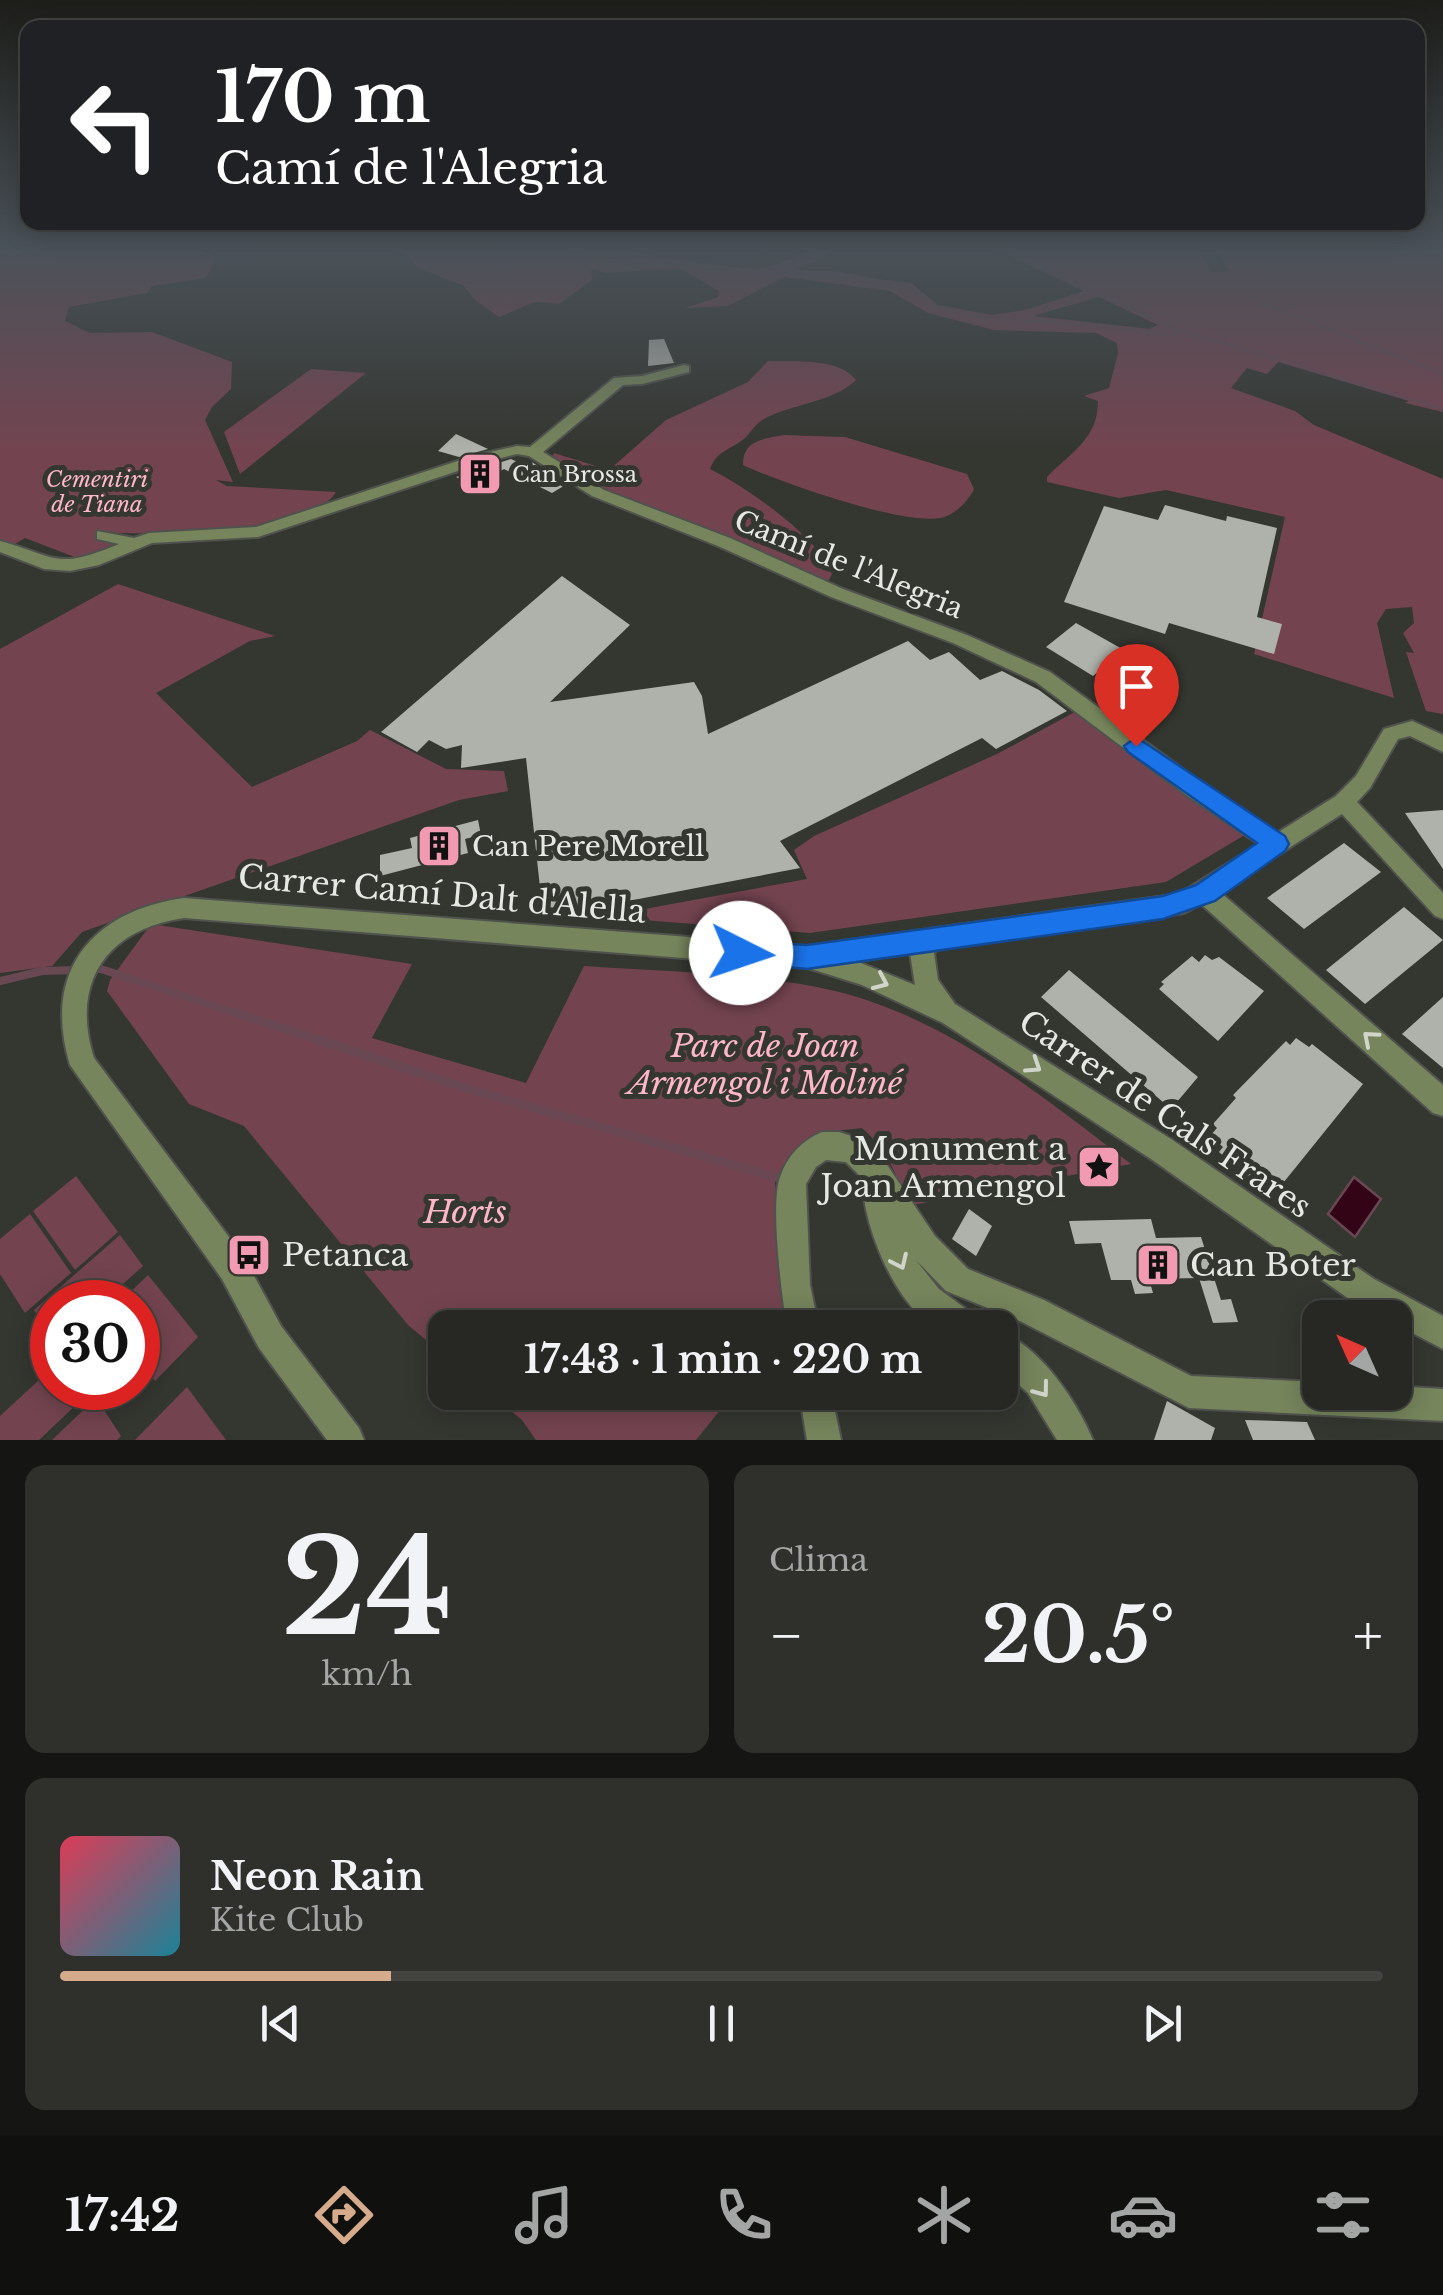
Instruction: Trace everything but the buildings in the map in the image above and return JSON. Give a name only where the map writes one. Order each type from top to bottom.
[{"type":"street","points":[[0,546],[59,566],[93,561],[160,536],[258,532],[480,458],[517,450],[533,452],[619,380],[642,380],[684,369]]},
{"type":"street","name":"Camí de l'Alegria","points":[[533,452],[598,493],[693,529],[837,593],[960,639],[1044,678],[1276,844]]},
{"type":"street","points":[[103,535],[134,543]]},
{"type":"street","name":"Carrer Camí Dalt d'Alella","points":[[347,1440],[270,1336],[233,1268],[83,1065],[73,1043],[70,1021],[79,981],[97,950],[133,919],[155,911],[184,908],[807,957],[930,942],[1163,908],[1206,893],[1344,802],[1362,782],[1391,734],[1412,728],[1435,738]]},
{"type":"street","points":[[1344,802],[1443,909]]},
{"type":"street","points":[[1206,893],[1443,1102]]},
{"type":"street","name":"Carrer de Cals Frares","points":[[930,942],[922,949],[927,992],[952,1014]]},
{"type":"street","name":"Carrer de Cals Frares","points":[[807,957],[868,976],[952,1014],[1162,1149],[1362,1290],[1443,1333]]},
{"type":"street","points":[[800,1310],[790,1201],[795,1172],[822,1146],[854,1151],[874,1170],[924,1247],[957,1280],[1033,1311],[1190,1392],[1443,1405]]},
{"type":"street","points":[[874,1170],[892,1244],[906,1276],[938,1310]]},
{"type":"street","points":[[1018,1363],[1039,1382],[1076,1440]]},
{"type":"street","points":[[818,1410],[824,1440]]},
{"type":"green space","name":"Cementiri de Tiana","points":[[0,316],[66,316],[65,321],[90,333],[152,332],[232,362],[231,389],[205,420],[233,482],[216,480],[227,486],[336,492],[320,507],[264,525],[193,532],[105,533],[114,542],[111,548],[77,558],[25,538],[15,544],[0,540]]},
{"type":"green space","points":[[940,316],[1035,316],[1150,329],[1158,325],[1139,316],[1443,316],[1443,412],[1405,403],[1412,399],[1281,359],[1267,374],[1247,368],[1231,388],[1295,411],[1314,425],[1443,479],[1443,714],[1426,711],[1406,652],[1414,653],[1403,633],[1414,623],[1412,607],[1386,609],[1377,623],[1394,698],[1254,654],[1285,517],[1166,490],[1119,498],[1047,482],[1047,477],[1088,435],[1098,401],[1084,396],[1109,388],[1117,343],[1096,333],[994,330]]},
{"type":"green space","points":[[768,361],[827,364],[839,367],[856,380],[825,398],[764,419],[745,438],[720,454],[710,469],[761,500],[797,529],[824,559],[832,574],[828,582],[612,492],[551,460],[554,453],[609,470],[666,420],[748,382]]},
{"type":"green space","points":[[311,369],[366,373],[240,474],[224,432]]},
{"type":"green space","points":[[784,435],[845,437],[967,474],[974,489],[963,505],[947,516],[906,517],[814,492],[743,465],[750,446]]},
{"type":"green space","points":[[118,584],[275,636],[250,641],[156,693],[252,787],[357,741],[370,730],[446,769],[504,771],[508,791],[459,800],[82,932],[52,966],[0,973],[0,649]]},
{"type":"green space","points":[[1075,712],[1248,833],[1166,882],[810,933],[617,918],[623,913],[807,879],[794,850],[814,836],[997,754]]},
{"type":"green space","points":[[151,924],[412,964],[372,1038],[526,1083],[584,966],[742,976],[804,985],[876,1003],[954,1040],[1028,1086],[1131,1164],[907,1206],[890,1163],[862,1128],[816,1133],[789,1156],[775,1182],[783,1310],[428,1310],[428,1342],[408,1325],[244,1126],[189,1104],[107,991],[110,980]]},
{"type":"green space","points":[[76,1176],[118,1232],[75,1270],[33,1211]]},
{"type":"green space","points":[[30,1214],[71,1273],[63,1280],[30,1280],[30,1309],[25,1313],[0,1274],[0,1239]]},
{"type":"green space","points":[[120,1235],[143,1266],[127,1280],[68,1280]]},
{"type":"green space","points":[[160,1290],[198,1337],[160,1376]]},
{"type":"green space","points":[[187,1387],[226,1440],[135,1440]]},
{"type":"green space","points":[[30,1388],[30,1410],[71,1410],[39,1440],[0,1440],[0,1416]]},
{"type":"green space","points":[[83,1410],[104,1410],[121,1436],[117,1440],[52,1440]]},
{"type":"green space","points":[[510,1410],[720,1410],[696,1440],[536,1440]]},
{"type":"shaded area","points":[[1354,1177],[1381,1199],[1355,1237],[1328,1214]]},
{"type":"waterway","points":[[980,316],[1169,335],[1182,331],[1443,409]]},
{"type":"waterway","points":[[1148,316],[1181,331]]},
{"type":"waterway","points":[[1297,316],[1443,374]]},
{"type":"waterway","points":[[90,969],[101,969],[238,1014]]},
{"type":"waterway","points":[[0,981],[42,971],[78,970]]},
{"type":"waterway","points":[[230,1011],[472,1090],[786,1180]]},
{"type":"place","name":"Can Brossa","points":[[480,474]]},
{"type":"place","name":"Can Pere Morell","points":[[439,846]]},
{"type":"place","name":"Monument a Joan Armengol","points":[[1099,1167]]},
{"type":"place","name":"Petanca","points":[[249,1255]]},
{"type":"place","name":"Can Boter","points":[[1158,1265]]},
{"type":"route","points":[[741,953],[807,957],[1163,908],[1206,893],[1276,844],[1256,826],[1194,789],[1136,746]]},
{"type":"park label","name":"Parc de Joan Armengol i Moliné","points":[[765,1064]]},
{"type":"park label","name":"Horts","points":[[465,1212]]}]
